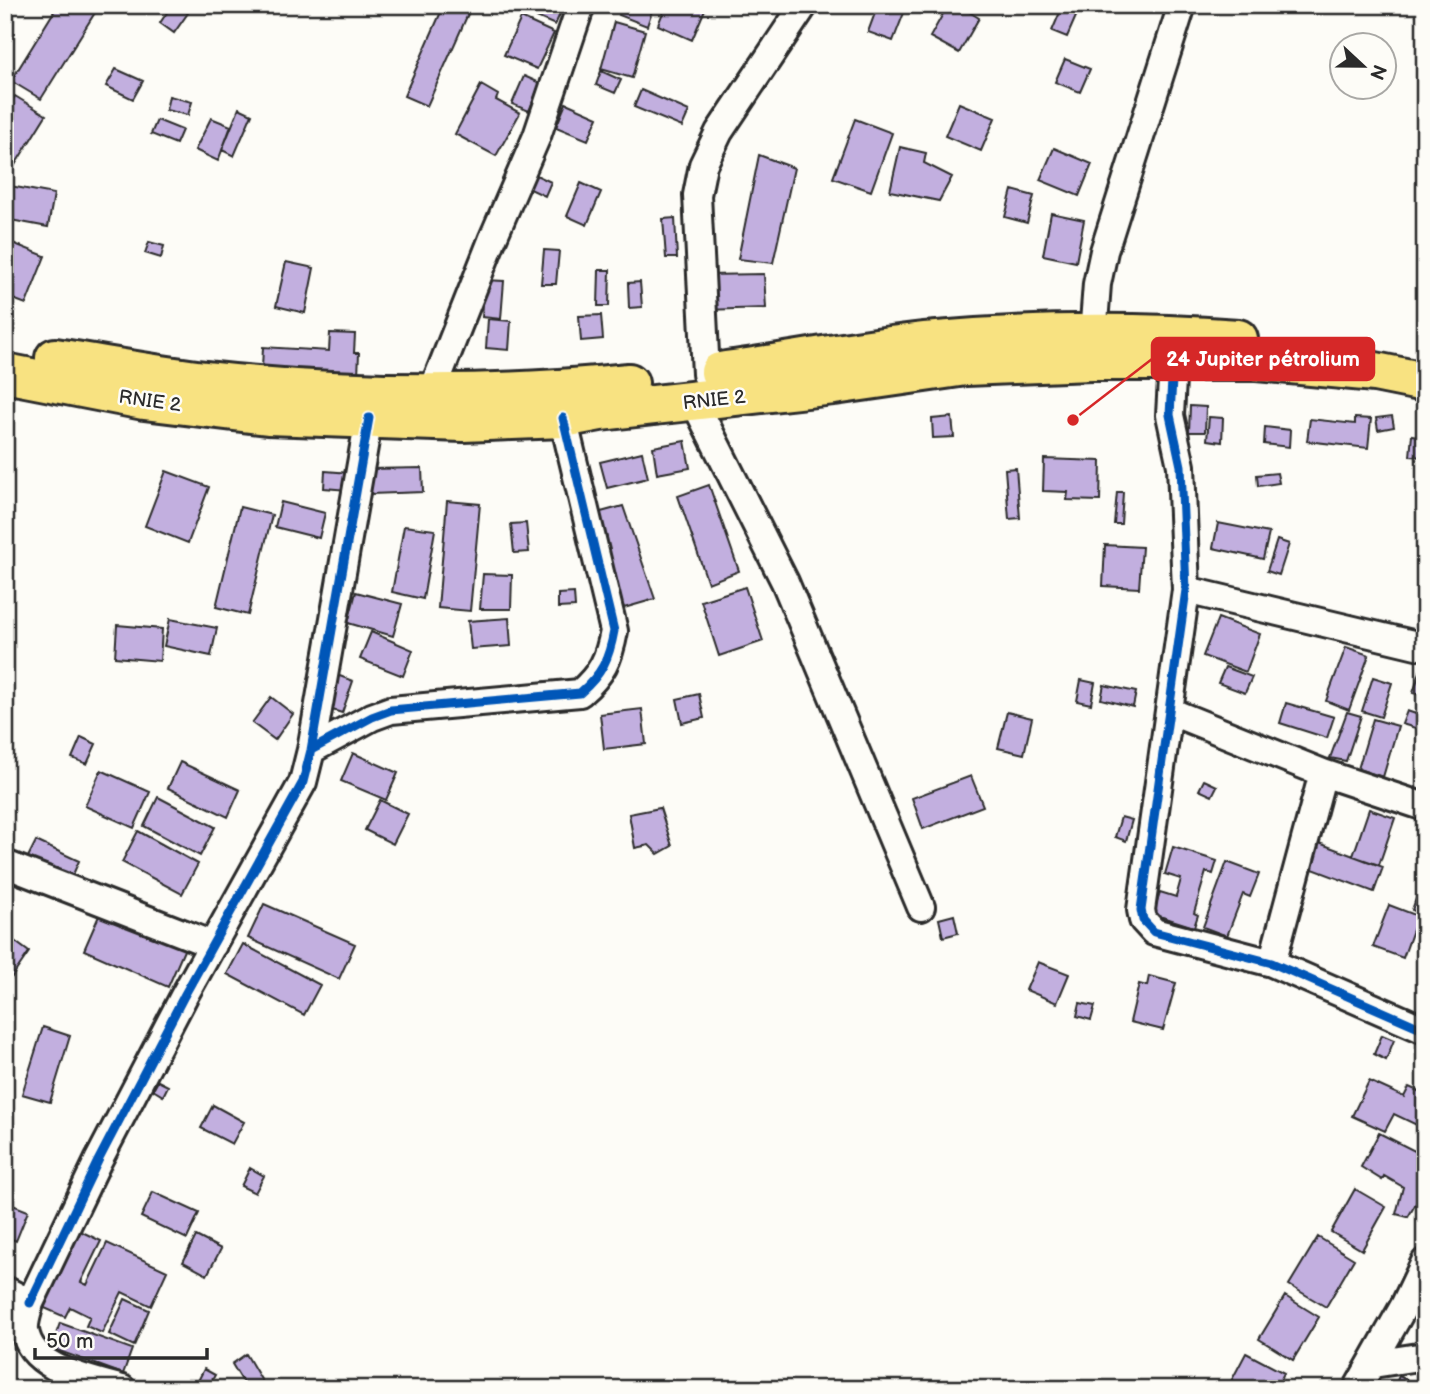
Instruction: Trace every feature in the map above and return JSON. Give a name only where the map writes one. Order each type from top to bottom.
[{"type":"highway","name":"RNIE 2","points":[[1092,347],[1168,334],[1283,342],[1425,358]]},
{"type":"highway","name":"RNIE 2","points":[[5,373],[158,402],[268,415],[463,422],[564,418],[924,342],[1092,347],[1173,362],[1257,361],[1376,372],[1425,382]]},
{"type":"highway","name":"RNIE 2","points":[[5,349],[197,380],[350,392],[700,388]]},
{"type":"street","points":[[432,391],[537,136],[581,5]]},
{"type":"street","points":[[804,5],[719,132],[703,165],[697,195],[700,388],[785,582],[921,907]]},
{"type":"street","points":[[1092,347],[1097,284],[1104,251],[1182,5]]},
{"type":"street","points":[[1173,362],[1170,415],[1181,466],[1186,590],[1141,910],[1143,920],[1154,932],[1272,963],[1425,1030]]},
{"type":"street","points":[[122,1389],[63,1370],[42,1360],[29,1344],[12,1294],[98,1161],[303,782],[311,750],[369,418]]},
{"type":"street","points":[[311,750],[372,717],[391,710],[580,693],[598,677],[610,652],[614,631],[564,418]]},
{"type":"street","points":[[1186,590],[1425,647]]},
{"type":"street","points":[[1169,711],[1323,773],[1425,807]]},
{"type":"street","points":[[1272,963],[1323,773]]},
{"type":"street","points":[[5,864],[213,945]]},
{"type":"street","points":[[1357,1389],[1373,1364],[1425,1262]]},
{"type":"street","points":[[1373,1364],[1425,1356]]},
{"type":"building","points":[[58,5],[87,5],[96,11],[41,99],[11,81]]},
{"type":"building","points":[[172,5],[177,5],[188,13],[174,33],[160,23]]},
{"type":"building","points":[[444,5],[472,5],[427,106],[404,96]]},
{"type":"building","points":[[509,5],[564,5],[555,25]]},
{"type":"building","points":[[622,5],[654,5],[647,26],[619,15]]},
{"type":"building","points":[[666,5],[706,7],[692,40],[658,25]]},
{"type":"building","points":[[878,5],[907,5],[893,41],[868,32]]},
{"type":"building","points":[[948,5],[958,5],[979,18],[959,53],[930,37]]},
{"type":"building","points":[[1063,5],[1081,5],[1067,37],[1052,31]]},
{"type":"building","points":[[521,18],[554,33],[537,69],[504,55]]},
{"type":"building","points":[[614,22],[645,31],[632,78],[601,69]]},
{"type":"building","points":[[1065,59],[1090,69],[1080,92],[1055,82]]},
{"type":"building","points":[[116,69],[143,81],[133,99],[106,86]]},
{"type":"building","points":[[601,71],[621,80],[615,93],[596,85]]},
{"type":"building","points":[[524,76],[540,83],[529,111],[512,104]]},
{"type":"building","points":[[481,85],[498,95],[496,100],[520,113],[496,156],[455,134]]},
{"type":"building","points":[[641,90],[689,111],[682,127],[634,107]]},
{"type":"building","points":[[15,96],[46,115],[5,181],[5,111]]},
{"type":"building","points":[[169,96],[192,102],[188,115],[166,110]]},
{"type":"building","points":[[566,103],[598,117],[588,140],[556,127]]},
{"type":"building","points":[[959,103],[995,118],[981,151],[945,136]]},
{"type":"building","points":[[239,108],[252,114],[234,156],[222,150]]},
{"type":"building","points":[[211,118],[231,126],[218,161],[195,150]]},
{"type":"building","points":[[855,119],[892,133],[871,191],[833,178]]},
{"type":"building","points":[[157,120],[182,130],[176,144],[151,134]]},
{"type":"building","points":[[900,147],[926,153],[924,163],[952,177],[939,201],[890,191]]},
{"type":"building","points":[[1054,148],[1092,164],[1079,196],[1040,180]]},
{"type":"building","points":[[759,155],[794,168],[773,263],[738,259]]},
{"type":"building","points":[[534,174],[551,182],[545,196],[528,188]]},
{"type":"building","points":[[581,183],[601,192],[587,225],[567,216]]},
{"type":"building","points":[[10,186],[54,194],[48,227],[5,219],[5,194]]},
{"type":"building","points":[[1012,190],[1034,196],[1027,223],[1005,217]]},
{"type":"building","points":[[1051,213],[1084,220],[1076,262],[1043,255]]},
{"type":"building","points":[[675,218],[677,258],[666,258],[663,219]]},
{"type":"building","points":[[5,240],[45,256],[26,304],[5,296]]},
{"type":"building","points":[[149,242],[164,246],[161,258],[145,253]]},
{"type":"building","points":[[544,250],[559,251],[556,284],[541,284]]},
{"type":"building","points":[[286,262],[314,268],[305,313],[276,306]]},
{"type":"building","points":[[599,270],[610,270],[609,306],[598,306]]},
{"type":"building","points":[[764,274],[766,308],[705,310],[705,275]]},
{"type":"building","points":[[485,280],[504,281],[501,319],[482,317]]},
{"type":"building","points":[[640,282],[642,307],[629,308],[628,283]]},
{"type":"building","points":[[601,315],[603,339],[581,341],[579,316]]},
{"type":"building","points":[[488,319],[511,321],[509,350],[486,348]]},
{"type":"building","points":[[330,333],[355,334],[354,353],[359,353],[358,375],[262,369],[263,347],[329,351]]},
{"type":"building","points":[[1190,406],[1206,407],[1205,432],[1189,432]]},
{"type":"building","points":[[1392,416],[1394,427],[1378,430],[1376,418]]},
{"type":"building","points":[[952,417],[954,437],[933,438],[932,419]]},
{"type":"building","points":[[1209,417],[1223,418],[1222,442],[1207,440]]},
{"type":"building","points":[[1355,418],[1371,419],[1368,448],[1307,441],[1310,419],[1355,424]]},
{"type":"building","points":[[1265,427],[1290,430],[1289,447],[1264,444]]},
{"type":"building","points":[[1412,435],[1425,437],[1425,457],[1410,456]]},
{"type":"building","points":[[685,441],[690,468],[657,474],[653,447]]},
{"type":"building","points":[[642,452],[648,478],[607,488],[600,462]]},
{"type":"building","points":[[1044,459],[1101,461],[1100,501],[1067,500],[1068,492],[1043,491]]},
{"type":"building","points":[[422,468],[423,492],[371,494],[370,469]]},
{"type":"building","points":[[1016,468],[1020,518],[1009,519],[1005,469]]},
{"type":"building","points":[[166,471],[209,487],[188,543],[145,526]]},
{"type":"building","points":[[325,471],[350,473],[348,490],[324,488]]},
{"type":"building","points":[[1277,473],[1279,483],[1258,486],[1257,475]]},
{"type":"building","points":[[709,485],[739,571],[708,583],[678,496]]},
{"type":"building","points":[[1117,492],[1123,492],[1121,524],[1114,524]]},
{"type":"building","points":[[447,501],[480,504],[470,611],[438,608]]},
{"type":"building","points":[[281,502],[325,513],[319,538],[275,527]]},
{"type":"building","points":[[623,506],[655,599],[624,608],[590,515]]},
{"type":"building","points":[[240,507],[272,515],[248,615],[216,607]]},
{"type":"building","points":[[526,523],[529,552],[514,553],[511,524]]},
{"type":"building","points":[[1218,523],[1269,533],[1263,559],[1213,548]]},
{"type":"building","points":[[404,526],[435,530],[423,599],[392,592]]},
{"type":"building","points":[[1277,540],[1289,544],[1279,575],[1267,571]]},
{"type":"building","points":[[1105,545],[1142,547],[1139,588],[1103,586]]},
{"type":"building","points":[[483,574],[512,575],[511,609],[480,609]]},
{"type":"building","points":[[745,587],[763,641],[719,656],[701,601]]},
{"type":"building","points":[[356,592],[402,604],[393,636],[348,623]]},
{"type":"building","points":[[574,593],[575,607],[558,608],[558,594]]},
{"type":"building","points":[[509,618],[511,646],[471,649],[468,621]]},
{"type":"building","points":[[1218,618],[1260,634],[1246,672],[1203,656]]},
{"type":"building","points":[[170,619],[217,628],[211,656],[164,646]]},
{"type":"building","points":[[117,625],[162,629],[160,661],[115,657]]},
{"type":"building","points":[[371,632],[413,650],[403,676],[360,659]]},
{"type":"building","points":[[1346,647],[1369,655],[1349,710],[1326,701]]},
{"type":"building","points":[[1425,657],[1425,696],[1413,693]]},
{"type":"building","points":[[1225,667],[1252,677],[1245,693],[1218,683]]},
{"type":"building","points":[[337,675],[353,681],[342,713],[326,708]]},
{"type":"building","points":[[1373,677],[1392,683],[1381,717],[1362,711]]},
{"type":"building","points":[[1081,680],[1095,683],[1091,704],[1077,701]]},
{"type":"building","points":[[1104,685],[1136,692],[1133,707],[1101,699]]},
{"type":"building","points":[[699,694],[704,718],[682,723],[677,699]]},
{"type":"building","points":[[271,697],[293,714],[275,740],[252,723]]},
{"type":"building","points":[[1286,703],[1334,717],[1327,738],[1280,723]]},
{"type":"building","points":[[642,709],[646,744],[604,749],[600,714]]},
{"type":"building","points":[[1407,711],[1425,717],[1425,731],[1402,724]]},
{"type":"building","points":[[1007,712],[1032,718],[1024,754],[998,748]]},
{"type":"building","points":[[1347,712],[1361,716],[1346,761],[1330,758]]},
{"type":"building","points":[[1373,719],[1398,726],[1383,777],[1358,769]]},
{"type":"building","points":[[81,737],[96,744],[87,764],[72,758]]},
{"type":"building","points":[[353,753],[398,773],[386,800],[341,781]]},
{"type":"building","points":[[180,762],[240,790],[228,817],[168,788]]},
{"type":"building","points":[[101,770],[150,792],[134,828],[85,806]]},
{"type":"building","points":[[971,776],[983,806],[923,829],[912,798]]},
{"type":"building","points":[[1204,780],[1217,786],[1212,796],[1199,790]]},
{"type":"building","points":[[158,797],[215,827],[200,856],[144,826]]},
{"type":"building","points":[[380,800],[408,814],[393,844],[365,830]]},
{"type":"building","points":[[660,808],[672,846],[658,854],[649,845],[635,848],[629,814]]},
{"type":"building","points":[[1369,809],[1395,818],[1379,865],[1353,856]]},
{"type":"building","points":[[1121,817],[1132,820],[1126,841],[1115,837]]},
{"type":"building","points":[[138,831],[198,864],[182,894],[122,862]]},
{"type":"building","points":[[36,841],[79,861],[71,879],[27,859]]},
{"type":"building","points":[[1319,843],[1383,867],[1374,892],[1310,868]]},
{"type":"building","points":[[1173,847],[1217,861],[1213,874],[1206,872],[1194,913],[1198,915],[1194,927],[1153,914],[1160,892],[1176,897],[1181,879],[1165,874]]},
{"type":"building","points":[[1227,862],[1259,874],[1250,897],[1243,894],[1227,936],[1203,927]]},
{"type":"building","points":[[1418,893],[1425,896],[1425,915],[1412,910]]},
{"type":"building","points":[[264,904],[355,944],[339,979],[248,938]]},
{"type":"building","points":[[1389,905],[1418,916],[1403,958],[1373,947]]},
{"type":"building","points":[[101,911],[185,948],[168,987],[84,950]]},
{"type":"building","points":[[954,915],[958,933],[943,937],[939,919]]},
{"type":"building","points":[[5,934],[29,952],[5,987]]},
{"type":"building","points":[[243,944],[320,985],[304,1015],[227,974]]},
{"type":"building","points":[[1038,962],[1069,974],[1057,1003],[1026,990]]},
{"type":"building","points":[[1149,976],[1176,983],[1163,1030],[1130,1022],[1139,984],[1147,986]]},
{"type":"building","points":[[1080,1003],[1095,1006],[1091,1020],[1077,1016]]},
{"type":"building","points":[[43,1027],[70,1036],[50,1102],[22,1094]]},
{"type":"building","points":[[1382,1035],[1394,1040],[1386,1060],[1374,1054]]},
{"type":"building","points":[[158,1081],[168,1086],[163,1096],[153,1090]]},
{"type":"building","points":[[1369,1081],[1404,1097],[1409,1087],[1425,1094],[1425,1129],[1394,1114],[1385,1131],[1352,1116]]},
{"type":"building","points":[[213,1105],[244,1122],[232,1144],[201,1128]]},
{"type":"building","points":[[1379,1133],[1425,1156],[1425,1188],[1408,1217],[1396,1214],[1403,1187],[1384,1176],[1382,1180],[1361,1167]]},
{"type":"building","points":[[250,1168],[264,1176],[255,1193],[241,1186]]},
{"type":"building","points":[[1355,1189],[1386,1207],[1362,1250],[1331,1232]]},
{"type":"building","points":[[153,1192],[199,1213],[187,1239],[141,1217]]},
{"type":"building","points":[[5,1202],[28,1211],[16,1241],[5,1236]]},
{"type":"building","points":[[76,1229],[101,1241],[81,1282],[87,1285],[107,1243],[167,1271],[151,1306],[122,1292],[102,1333],[86,1326],[90,1317],[70,1307],[65,1317],[40,1306]]},
{"type":"building","points":[[196,1236],[221,1249],[207,1275],[183,1262]]},
{"type":"building","points":[[1318,1237],[1354,1259],[1326,1307],[1289,1285]]},
{"type":"building","points":[[1285,1296],[1319,1317],[1293,1360],[1259,1339]]},
{"type":"building","points":[[125,1299],[149,1310],[134,1346],[109,1334]]},
{"type":"building","points":[[60,1323],[132,1349],[123,1374],[51,1348]]},
{"type":"building","points":[[1246,1353],[1284,1373],[1276,1389],[1227,1389]]},
{"type":"building","points":[[246,1354],[265,1389],[247,1389],[232,1364]]},
{"type":"building","points":[[204,1369],[215,1375],[209,1386],[198,1381]]},
{"type":"building","points":[[1399,1376],[1424,1389],[1393,1389]]},
{"type":"cycle path","points":[[1173,362],[1170,415],[1181,466],[1186,590],[1141,910],[1143,920],[1154,932],[1272,963],[1425,1030]]},
{"type":"cycle path","points":[[30,1303],[98,1161],[184,996],[303,782],[311,750],[369,418]]},
{"type":"cycle path","points":[[311,750],[372,717],[391,710],[580,693],[594,679],[607,658],[614,631],[563,418]]},
{"type":"place","name":"24 Jupiter pétrolium","points":[[1073,420]]}]
